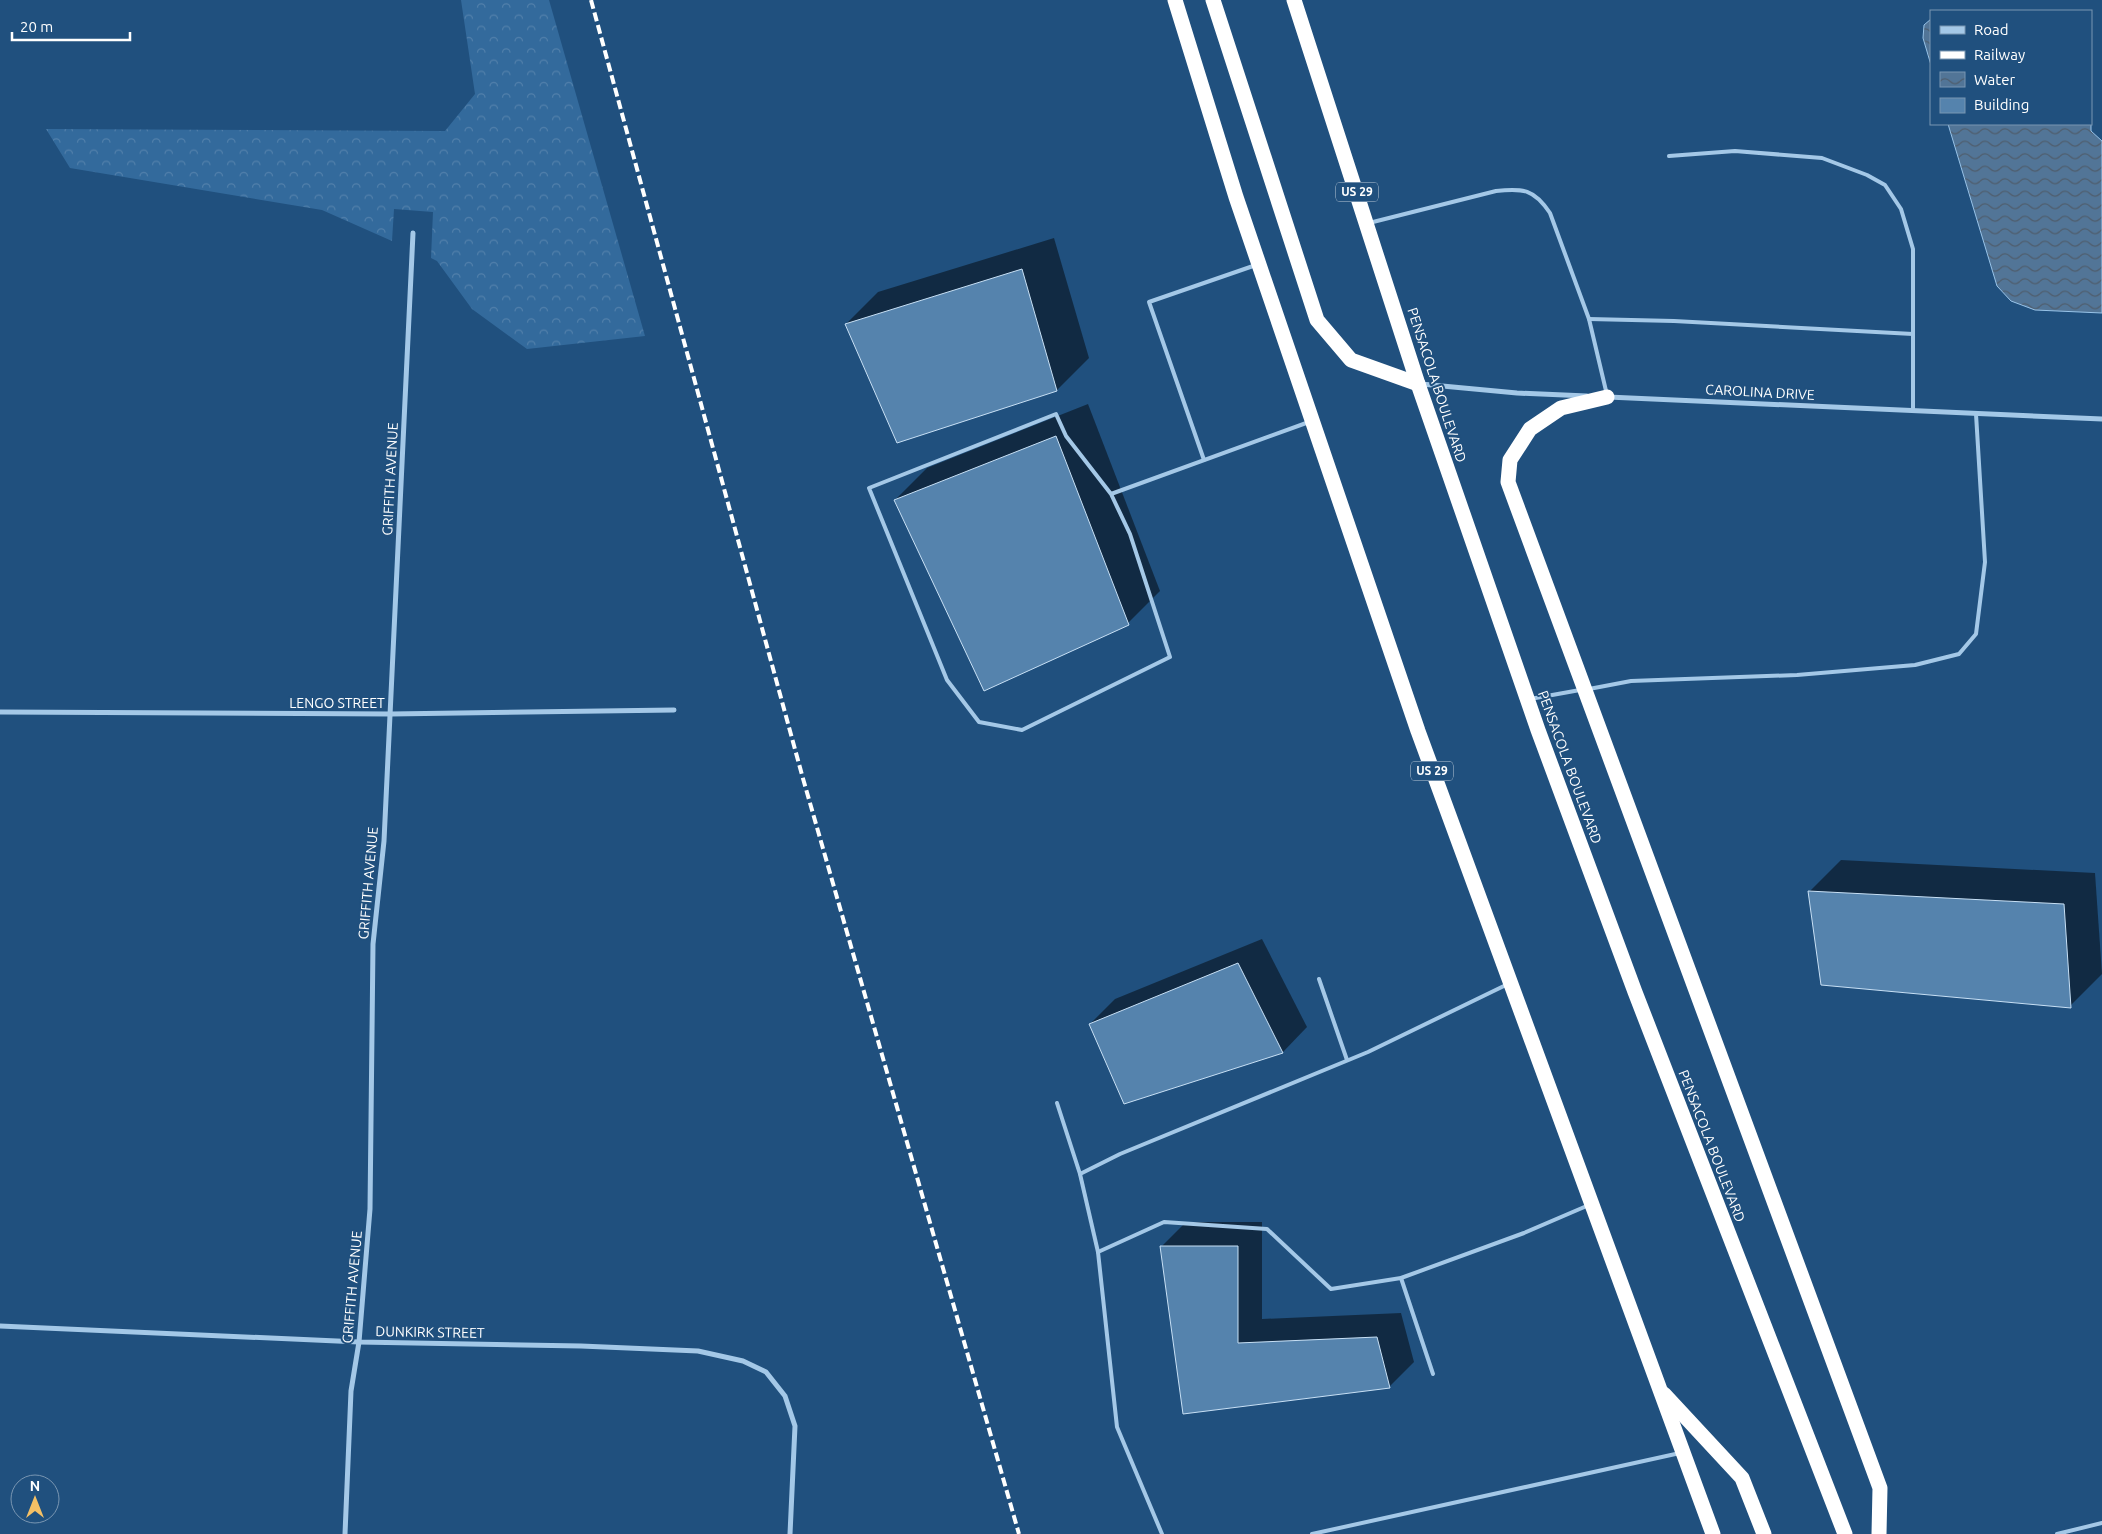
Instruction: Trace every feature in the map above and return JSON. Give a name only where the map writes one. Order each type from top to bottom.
[{"type":"highway","name":"US 29","points":[[1175,0],[1258,264],[1418,731],[1713,1534]]},
{"type":"highway","points":[[1213,0],[1317,320],[1351,360],[1418,384]]},
{"type":"highway","name":"PENSACOLA BOULEVARD","points":[[1294,0],[1418,384],[1528,700],[1635,992],[1845,1534]]},
{"type":"highway","points":[[1608,397],[1561,408],[1530,429],[1510,460],[1508,482],[1880,1488],[1879,1534]]},
{"type":"highway","points":[[1658,1387],[1742,1478],[1764,1534]]},
{"type":"street","name":"GRIFFITH AVENUE","points":[[345,1534],[351,1391],[359,1342],[370,1209],[373,944],[384,841],[413,233]]},
{"type":"street","name":"CAROLINA DRIVE","points":[[1418,384],[1517,393],[2102,419]]},
{"type":"street","name":"LENGO STREET","points":[[0,712],[391,714],[674,710]]},
{"type":"street","name":"DUNKIRK STREET","points":[[0,1326],[359,1342],[572,1346],[698,1351],[743,1361],[766,1372],[785,1396],[795,1426],[790,1534]]},
{"type":"lane","points":[[1669,156],[1734,151],[1822,158],[1867,175],[1884,185],[1901,209],[1913,249],[1913,410]]},
{"type":"lane","points":[[1367,223],[1496,191],[1514,189],[1540,197],[1550,213],[1589,319],[1608,397]]},
{"type":"lane","points":[[1204,460],[1150,302],[1258,264]]},
{"type":"lane","points":[[1589,319],[1674,321],[1913,334]]},
{"type":"lane","points":[[1056,414],[1066,436],[1111,494],[1130,534],[1170,657],[1022,730],[979,722],[947,680],[869,488],[1056,414]]},
{"type":"lane","points":[[1528,700],[1630,681],[1798,675],[1915,665],[1959,654],[1976,634],[1985,562],[1976,414]]},
{"type":"lane","points":[[1111,494],[1311,421]]},
{"type":"lane","points":[[1319,979],[1347,1060]]},
{"type":"lane","points":[[1080,1174],[1120,1154],[1347,1060],[1510,984]]},
{"type":"lane","points":[[1057,1103],[1080,1174],[1098,1252],[1117,1427],[1162,1534]]},
{"type":"lane","points":[[1098,1252],[1164,1222],[1268,1229],[1331,1289],[1401,1278],[1524,1233],[1591,1204]]},
{"type":"lane","points":[[1401,1278],[1433,1374]]},
{"type":"lane","points":[[1312,1534],[1682,1453]]},
{"type":"lane","points":[[2057,1534],[2102,1524]]},
{"type":"green space","points":[[461,0],[549,0],[645,336],[527,349],[472,309],[437,261],[431,258],[433,212],[394,209],[392,241],[322,210],[70,168],[46,129],[445,131],[475,94]]},
{"type":"water","points":[[1930,20],[1930,62],[1923,38],[1924,25]]},
{"type":"water","points":[[1948,125],[2091,125],[2091,131],[2102,141],[2102,313],[2035,310],[2011,301],[1997,286]]},
{"type":"building","points":[[1022,269],[1057,391],[897,443],[845,324]]},
{"type":"building","points":[[1056,436],[1129,625],[984,691],[894,500]]},
{"type":"building","points":[[1808,891],[2064,904],[2071,1008],[1821,985]]},
{"type":"building","points":[[1238,963],[1283,1053],[1124,1104],[1089,1024]]},
{"type":"building","points":[[1160,1246],[1238,1246],[1238,1343],[1377,1337],[1390,1388],[1183,1414]]},
{"type":"railway","points":[[591,0],[802,775],[1019,1534]]}]
